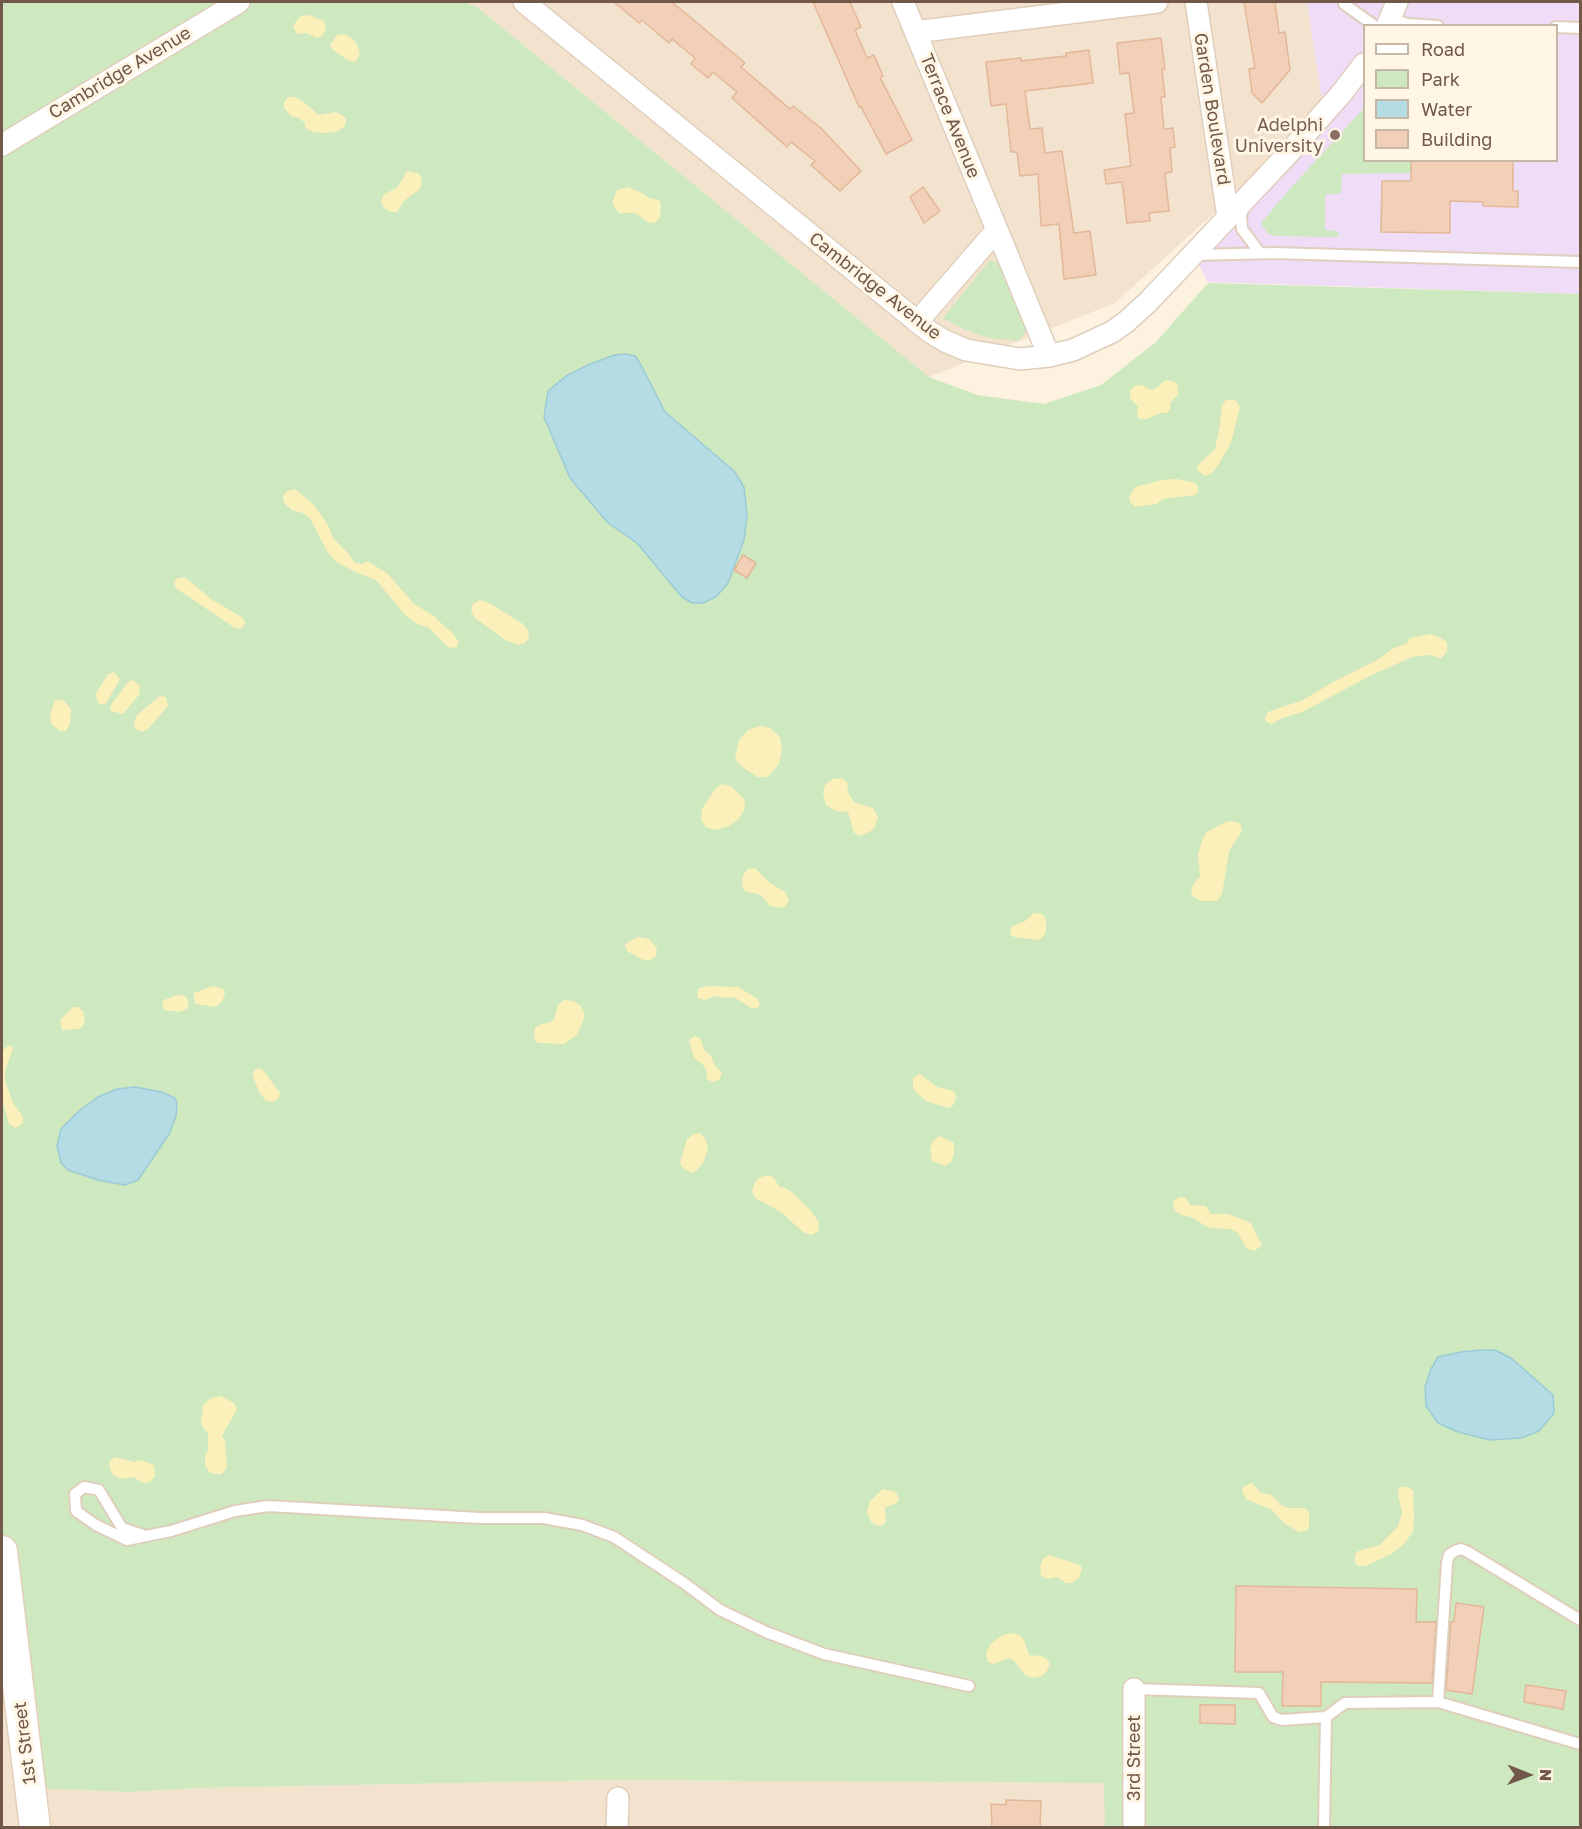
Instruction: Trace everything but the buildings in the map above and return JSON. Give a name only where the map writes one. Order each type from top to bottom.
[{"type":"street","name":"Cambridge Avenue","points":[[2,145],[239,2]]},
{"type":"street","name":"Cambridge Avenue","points":[[524,2],[917,322],[945,341],[966,350],[1020,359],[1049,356],[1073,350],[1112,332],[1148,302],[1246,200],[1363,66]]},
{"type":"street","name":"Terrace Avenue","points":[[903,2],[1049,356]]},
{"type":"street","points":[[915,32],[1157,2]]},
{"type":"street","name":"Garden Boulevard","points":[[1196,2],[1228,217]]},
{"type":"street","points":[[917,322],[996,231]]},
{"type":"street","name":"1st Street","points":[[2,1551],[35,1827]]},
{"type":"street","name":"3rd Street","points":[[1134,1689],[1134,1827]]},
{"type":"street","points":[[617,1827],[618,1798]]},
{"type":"lane","points":[[1344,4],[1407,24]]},
{"type":"lane","points":[[1558,27],[1581,27]]},
{"type":"lane","points":[[1246,200],[1241,216],[1242,229],[1260,253]]},
{"type":"lane","points":[[1193,255],[1260,253],[1581,262]]},
{"type":"lane","points":[[146,1536],[122,1528],[99,1490],[84,1487],[75,1494],[76,1511],[96,1526],[127,1540],[171,1531],[235,1510],[268,1506],[479,1518],[544,1518],[582,1525],[614,1537],[720,1610],[766,1632],[824,1654],[969,1686]]},
{"type":"lane","points":[[1438,1702],[1447,1563],[1449,1555],[1455,1551],[1461,1549],[1468,1552],[1581,1620]]},
{"type":"lane","points":[[1134,1689],[1259,1693],[1273,1717],[1282,1720],[1326,1717],[1345,1703],[1438,1702],[1581,1744]]},
{"type":"lane","points":[[1324,1827],[1326,1717]]},
{"type":"shaded area","points":[[463,2],[1307,2],[1324,113],[1115,303],[929,377],[477,7]]},
{"type":"shaded area","name":"Adelphi University","points":[[1307,2],[1580,2],[1580,294],[1208,282],[1193,255],[1324,113]]},
{"type":"shaded area","points":[[2,1552],[30,1788],[129,1792],[198,1788],[610,1780],[1105,1783],[1105,1827],[2,1827]]},
{"type":"green space","points":[[2,2],[463,2],[477,7],[929,377],[977,395],[1044,404],[1101,385],[1156,342],[1208,283],[1580,294],[1580,1827],[1105,1827],[1104,1783],[610,1780],[198,1788],[129,1792],[30,1788],[2,1552]]},
{"type":"green space","points":[[1363,109],[1363,162],[1411,162],[1411,173],[1342,174],[1341,193],[1325,195],[1325,230],[1337,231],[1340,236],[1275,236],[1268,234],[1261,223]]},
{"type":"green space","points":[[990,260],[998,263],[1026,331],[1019,341],[990,338],[965,330],[943,318]]},
{"type":"sand","points":[[309,15],[324,21],[326,29],[322,36],[317,38],[306,33],[297,34],[293,27],[296,21],[301,16]]},
{"type":"sand","points":[[344,34],[357,44],[360,54],[355,62],[333,50],[330,45],[337,35]]},
{"type":"sand","points":[[288,97],[301,100],[319,115],[335,112],[342,115],[346,119],[345,126],[336,132],[322,133],[305,128],[305,123],[291,116],[284,108],[284,102]]},
{"type":"sand","points":[[407,171],[418,173],[422,179],[421,186],[405,200],[397,212],[391,212],[385,209],[381,202],[384,194],[397,188]]},
{"type":"sand","points":[[628,187],[649,198],[659,200],[660,217],[655,223],[648,222],[635,213],[619,213],[615,208],[612,203],[617,190]]},
{"type":"sand","points":[[1168,380],[1177,383],[1178,388],[1178,395],[1170,403],[1170,410],[1147,419],[1140,419],[1137,416],[1138,407],[1130,398],[1130,391],[1134,386],[1141,385],[1151,390],[1155,389]]},
{"type":"sand","points":[[1226,400],[1235,400],[1240,407],[1231,443],[1212,473],[1205,476],[1197,470],[1198,465],[1215,449],[1222,405]]},
{"type":"sand","points":[[1177,479],[1195,483],[1198,486],[1198,492],[1195,495],[1163,499],[1157,504],[1135,507],[1130,502],[1129,498],[1135,487],[1162,480]]},
{"type":"sand","points":[[295,489],[320,513],[333,538],[355,563],[362,564],[368,561],[388,574],[413,603],[451,631],[459,642],[456,648],[448,647],[428,627],[417,624],[406,616],[376,580],[335,561],[327,551],[310,518],[292,510],[284,503],[283,496],[287,491]]},
{"type":"sand","points":[[185,577],[211,599],[243,618],[245,623],[242,628],[235,628],[177,589],[174,584],[176,579]]},
{"type":"sand","points":[[480,600],[491,604],[523,624],[528,630],[529,637],[525,643],[519,645],[505,640],[475,618],[471,611],[473,604]]},
{"type":"sand","points":[[1431,634],[1447,642],[1447,652],[1441,658],[1428,655],[1412,657],[1302,712],[1272,724],[1266,722],[1265,717],[1268,712],[1303,700],[1377,660],[1394,648],[1406,644],[1410,638]]},
{"type":"sand","points":[[114,672],[120,679],[106,703],[101,705],[97,701],[96,693],[108,674]]},
{"type":"sand","points":[[133,680],[140,686],[139,695],[123,714],[111,711],[110,707],[113,702],[129,681]]},
{"type":"sand","points":[[160,696],[166,697],[168,706],[149,728],[142,732],[135,729],[134,723],[137,715]]},
{"type":"sand","points":[[55,700],[63,700],[71,709],[70,724],[66,731],[60,731],[51,724],[50,716]]},
{"type":"sand","points":[[760,726],[770,728],[780,737],[782,750],[779,764],[768,777],[757,777],[735,759],[739,740],[748,730]]},
{"type":"sand","points":[[842,778],[847,782],[848,792],[854,802],[873,808],[878,817],[874,829],[861,836],[854,833],[848,812],[836,811],[826,805],[823,793],[825,785],[833,779]]},
{"type":"sand","points":[[721,784],[731,786],[745,800],[744,810],[738,820],[729,826],[715,830],[706,827],[701,820],[702,809]]},
{"type":"sand","points":[[1228,821],[1237,822],[1241,825],[1242,831],[1229,851],[1222,894],[1217,901],[1200,901],[1191,895],[1193,884],[1200,877],[1198,855],[1202,840],[1207,832]]},
{"type":"sand","points":[[755,868],[770,883],[785,892],[789,901],[784,908],[770,906],[761,895],[745,891],[742,885],[743,875],[748,869]]},
{"type":"sand","points":[[1034,913],[1043,914],[1046,920],[1046,932],[1043,937],[1038,940],[1014,937],[1010,934],[1011,927],[1025,921]]},
{"type":"sand","points":[[638,937],[649,939],[657,948],[656,956],[649,961],[627,951],[625,944]]},
{"type":"sand","points":[[213,986],[224,989],[222,1002],[215,1007],[196,1004],[194,993]]},
{"type":"sand","points":[[738,987],[758,999],[760,1005],[757,1008],[751,1008],[734,997],[715,996],[705,1000],[698,998],[699,988]]},
{"type":"sand","points":[[183,995],[187,998],[189,1005],[187,1009],[179,1012],[164,1010],[162,1005],[164,1000]]},
{"type":"sand","points":[[564,1000],[574,1001],[582,1007],[585,1016],[577,1035],[564,1044],[538,1043],[534,1039],[535,1028],[554,1020],[558,1005]]},
{"type":"sand","points":[[73,1007],[83,1011],[85,1021],[83,1026],[79,1029],[62,1030],[60,1020]]},
{"type":"sand","points":[[695,1036],[701,1039],[704,1050],[711,1056],[714,1064],[722,1073],[719,1080],[712,1082],[707,1079],[706,1069],[694,1058],[689,1040]]},
{"type":"sand","points":[[9,1045],[13,1048],[5,1071],[5,1080],[13,1103],[23,1117],[23,1123],[16,1128],[9,1124],[2,1098],[2,1054]]},
{"type":"sand","points":[[257,1068],[262,1069],[280,1093],[278,1099],[273,1102],[266,1101],[259,1092],[252,1074]]},
{"type":"sand","points":[[920,1074],[937,1087],[954,1091],[956,1097],[950,1108],[926,1101],[918,1094],[913,1088],[913,1078]]},
{"type":"sand","points":[[700,1133],[706,1140],[708,1149],[703,1163],[691,1173],[680,1163],[687,1139]]},
{"type":"sand","points":[[940,1136],[954,1143],[951,1162],[945,1166],[932,1161],[930,1149],[933,1141]]},
{"type":"sand","points":[[766,1175],[773,1177],[780,1187],[793,1193],[810,1210],[819,1222],[818,1231],[812,1235],[803,1232],[781,1212],[755,1198],[752,1190],[757,1179]]},
{"type":"sand","points":[[1180,1197],[1186,1198],[1190,1205],[1206,1206],[1211,1214],[1228,1214],[1251,1223],[1262,1246],[1254,1251],[1246,1248],[1238,1233],[1230,1229],[1209,1228],[1191,1217],[1181,1215],[1175,1211],[1173,1201]]},
{"type":"sand","points":[[221,1396],[234,1403],[237,1409],[222,1436],[225,1440],[227,1467],[222,1474],[215,1474],[209,1472],[205,1465],[208,1433],[201,1423],[203,1405],[211,1398]]},
{"type":"sand","points":[[114,1457],[135,1462],[141,1460],[154,1465],[155,1476],[150,1482],[144,1483],[133,1477],[120,1479],[113,1475],[110,1469],[109,1462]]},
{"type":"sand","points":[[1252,1483],[1261,1493],[1272,1495],[1281,1505],[1289,1508],[1305,1508],[1309,1512],[1307,1531],[1299,1532],[1284,1523],[1272,1510],[1246,1499],[1242,1491],[1243,1487]]},
{"type":"sand","points":[[1399,1487],[1413,1490],[1413,1532],[1393,1553],[1366,1566],[1358,1566],[1355,1563],[1355,1555],[1358,1551],[1380,1545],[1398,1526],[1402,1513],[1398,1495]]},
{"type":"sand","points":[[883,1489],[896,1492],[899,1499],[897,1503],[886,1507],[886,1521],[883,1525],[878,1526],[871,1522],[867,1512],[870,1501]]},
{"type":"sand","points":[[1049,1555],[1080,1565],[1082,1568],[1079,1578],[1072,1583],[1066,1583],[1057,1577],[1047,1579],[1041,1576],[1040,1567],[1043,1559]]},
{"type":"sand","points":[[1011,1633],[1019,1635],[1024,1640],[1029,1655],[1047,1659],[1050,1664],[1042,1676],[1033,1678],[1026,1676],[1013,1660],[1008,1658],[994,1664],[988,1662],[986,1653],[991,1643]]},
{"type":"water","points":[[625,354],[635,356],[665,412],[734,471],[744,487],[747,516],[744,540],[728,583],[717,596],[703,603],[692,603],[682,597],[637,543],[608,523],[570,478],[544,417],[548,391],[566,376],[590,364]]},
{"type":"water","points":[[135,1087],[161,1092],[175,1098],[177,1104],[176,1116],[169,1134],[138,1180],[125,1185],[98,1180],[68,1170],[61,1163],[57,1146],[61,1129],[79,1111],[98,1097],[117,1089]]},
{"type":"water","points":[[1495,1350],[1511,1358],[1553,1395],[1554,1413],[1539,1431],[1521,1438],[1490,1440],[1458,1432],[1438,1423],[1426,1406],[1425,1387],[1438,1357]]},
{"type":"place","name":"Adelphi University","points":[[1335,135]]}]
